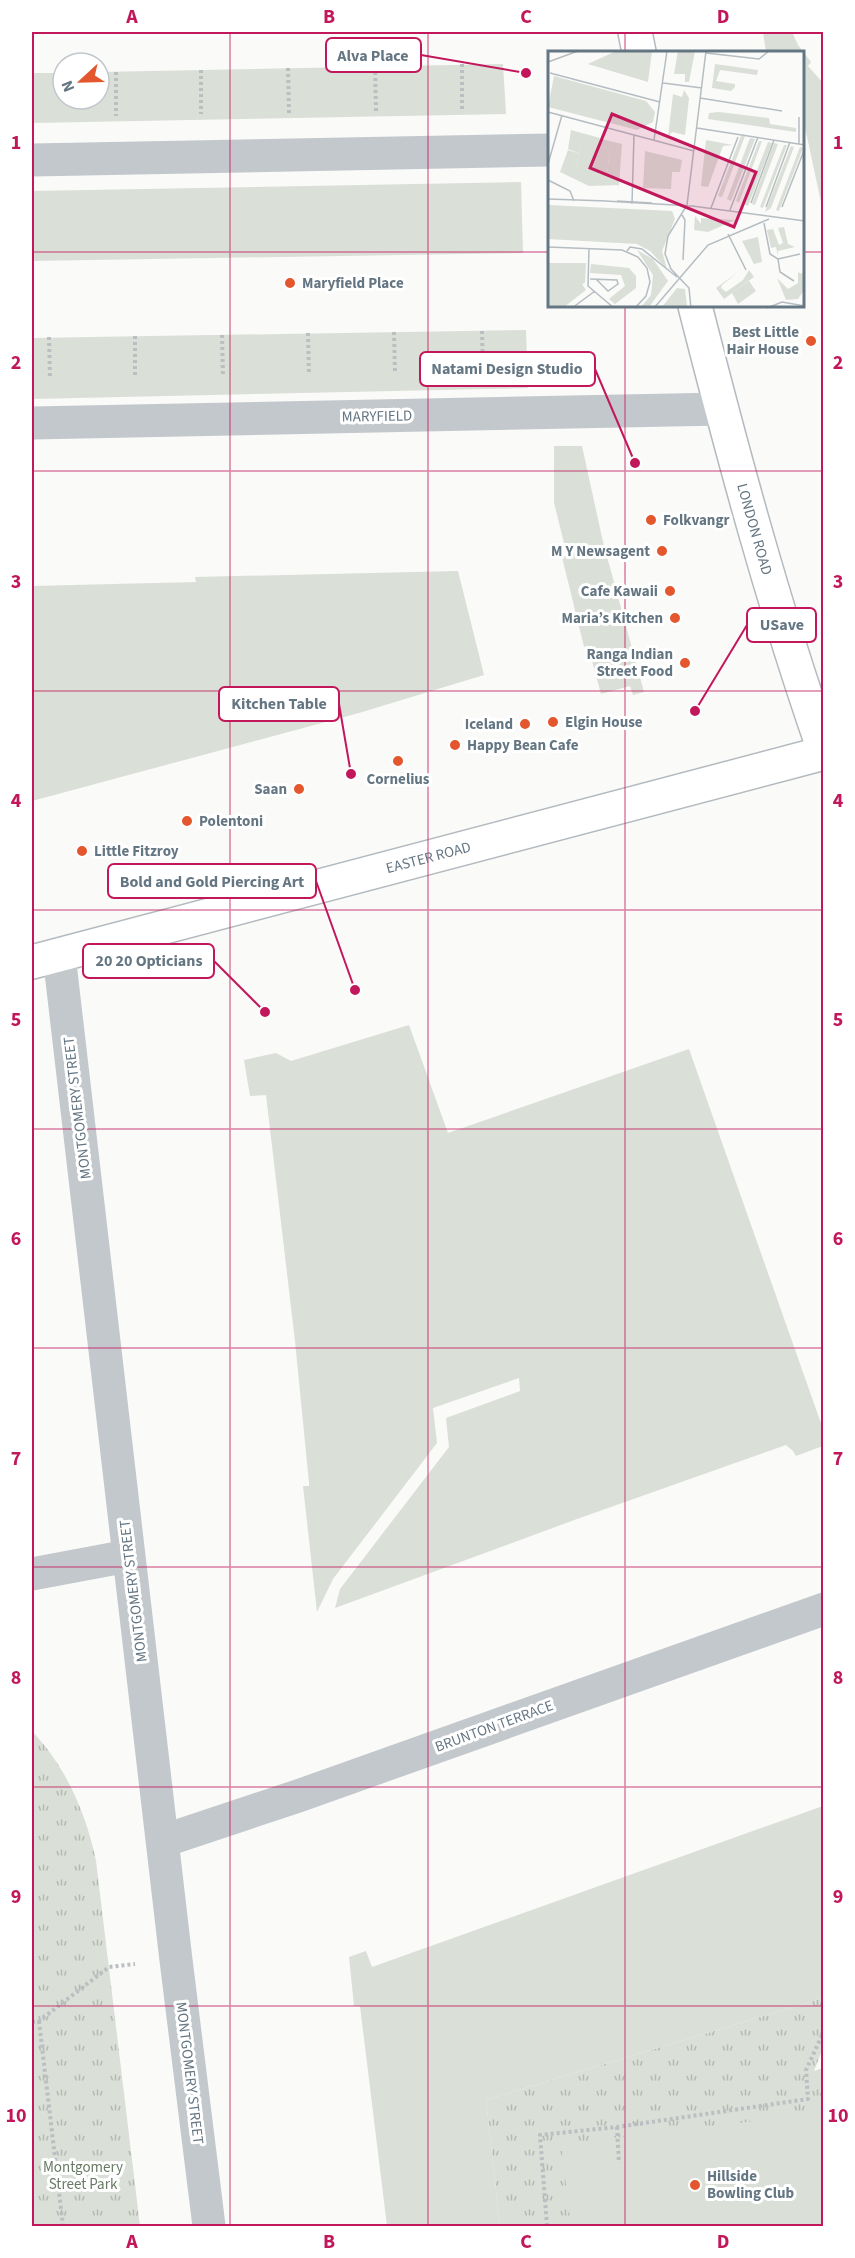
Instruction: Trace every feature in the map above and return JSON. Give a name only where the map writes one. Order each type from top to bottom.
[{"type":"street","points":[[635,32],[639,51]]},
{"type":"street","points":[[32,160],[548,150]]},
{"type":"street","name":"LONDON ROAD","points":[[696,308],[798,676],[824,751]]},
{"type":"street","name":"MARYFIELD","points":[[32,423],[722,409]]},
{"type":"street","name":"EASTER ROAD","points":[[45,958],[824,751]]},
{"type":"street","name":"MONTGOMERY STREET","points":[[45,958],[128,1556],[209,2226]]},
{"type":"street","points":[[32,1574],[128,1556]]},
{"type":"street","name":"BRUNTON TERRACE","points":[[163,1841],[298,1796],[824,1609]]},
{"type":"path","points":[[462,64],[462,115]]},
{"type":"path","points":[[375,66],[376,117]]},
{"type":"path","points":[[288,68],[289,118]]},
{"type":"path","points":[[201,70],[201,120]]},
{"type":"path","points":[[116,72],[116,122]]},
{"type":"path","points":[[482,331],[483,378]]},
{"type":"path","points":[[394,332],[395,380]]},
{"type":"path","points":[[308,333],[309,381]]},
{"type":"path","points":[[222,335],[223,383]]},
{"type":"path","points":[[135,336],[136,386]]},
{"type":"path","points":[[49,337],[50,388]]},
{"type":"path","points":[[32,2022],[39,2021],[109,1967],[176,1959]]},
{"type":"path","points":[[39,2021],[63,2226]]},
{"type":"path","points":[[547,2226],[540,2135],[617,2127],[807,2099],[806,2070],[824,2031]]},
{"type":"path","points":[[617,2127],[619,2163]]},
{"type":"green space","points":[[763,32],[792,32],[803,51],[766,51]]},
{"type":"green space","points":[[804,53],[811,62],[808,66],[823,83],[823,204],[804,123]]},
{"type":"green space","points":[[503,64],[506,114],[32,123],[32,73],[51,73],[51,111],[111,111],[111,72]]},
{"type":"green space","points":[[521,182],[523,253],[32,261],[32,191]]},
{"type":"green space","points":[[526,330],[528,388],[32,399],[32,338]]},
{"type":"green space","points":[[554,446],[582,446],[603,542],[644,692],[633,695],[630,686],[601,694],[588,646],[584,647],[562,557],[567,555],[554,503]]},
{"type":"green space","points":[[458,571],[484,675],[359,713],[32,801],[32,586],[196,582],[195,577]]},
{"type":"green space","points":[[409,1025],[448,1133],[689,1049],[823,1429],[823,1446],[796,1456],[786,1445],[335,1608],[340,1589],[449,1447],[446,1418],[520,1391],[519,1378],[433,1408],[437,1443],[333,1579],[317,1612],[303,1486],[309,1486],[309,1483],[295,1341],[266,1095],[250,1096],[244,1060],[276,1053],[291,1061]]},
{"type":"green space","name":"Montgomery Street Park","points":[[32,1731],[65,1775],[87,1826],[96,1861],[140,2226],[32,2226]]},
{"type":"green space","points":[[823,1806],[823,1998],[486,2100],[500,2226],[387,2226],[360,2006],[354,2006],[349,1957],[366,1951],[372,1967]]},
{"type":"green space","points":[[823,1998],[823,2048],[814,2071],[823,2068],[823,2226],[500,2226],[486,2100]]},
{"type":"green space","name":"Hillside Bowling Club","points":[[823,2113],[823,2226],[571,2226],[561,2144]]},
{"type":"place","name":"Alva Place","points":[[526,73]]},
{"type":"place","name":"Maryfield Place","points":[[290,283]]},
{"type":"place","name":"Best Little Hair House","points":[[811,341]]},
{"type":"place","name":"Natami Design Studio","points":[[635,463]]},
{"type":"place","name":"Folkvangr","points":[[651,520]]},
{"type":"place","name":"M Y Newsagent","points":[[662,551]]},
{"type":"place","name":"Cafe Kawaii","points":[[670,591]]},
{"type":"place","name":"Maria’s Kitchen","points":[[675,618]]},
{"type":"place","name":"Ranga Indian Street Food","points":[[685,663]]},
{"type":"place","name":"USave","points":[[695,711]]},
{"type":"place","name":"Elgin House","points":[[553,722]]},
{"type":"place","name":"Iceland","points":[[525,724]]},
{"type":"place","name":"Happy Bean Cafe","points":[[455,745]]},
{"type":"place","name":"Cornelius","points":[[398,761]]},
{"type":"place","name":"Kitchen Table","points":[[351,774]]},
{"type":"place","name":"Saan","points":[[299,789]]},
{"type":"place","name":"Polentoni","points":[[187,821]]},
{"type":"place","name":"Little Fitzroy","points":[[82,851]]},
{"type":"place","name":"Bold and Gold Piercing Art","points":[[355,990]]},
{"type":"place","name":"20 20 Opticians","points":[[265,1012]]},
{"type":"place","name":"Hillside Bowling Club","points":[[695,2185]]}]
